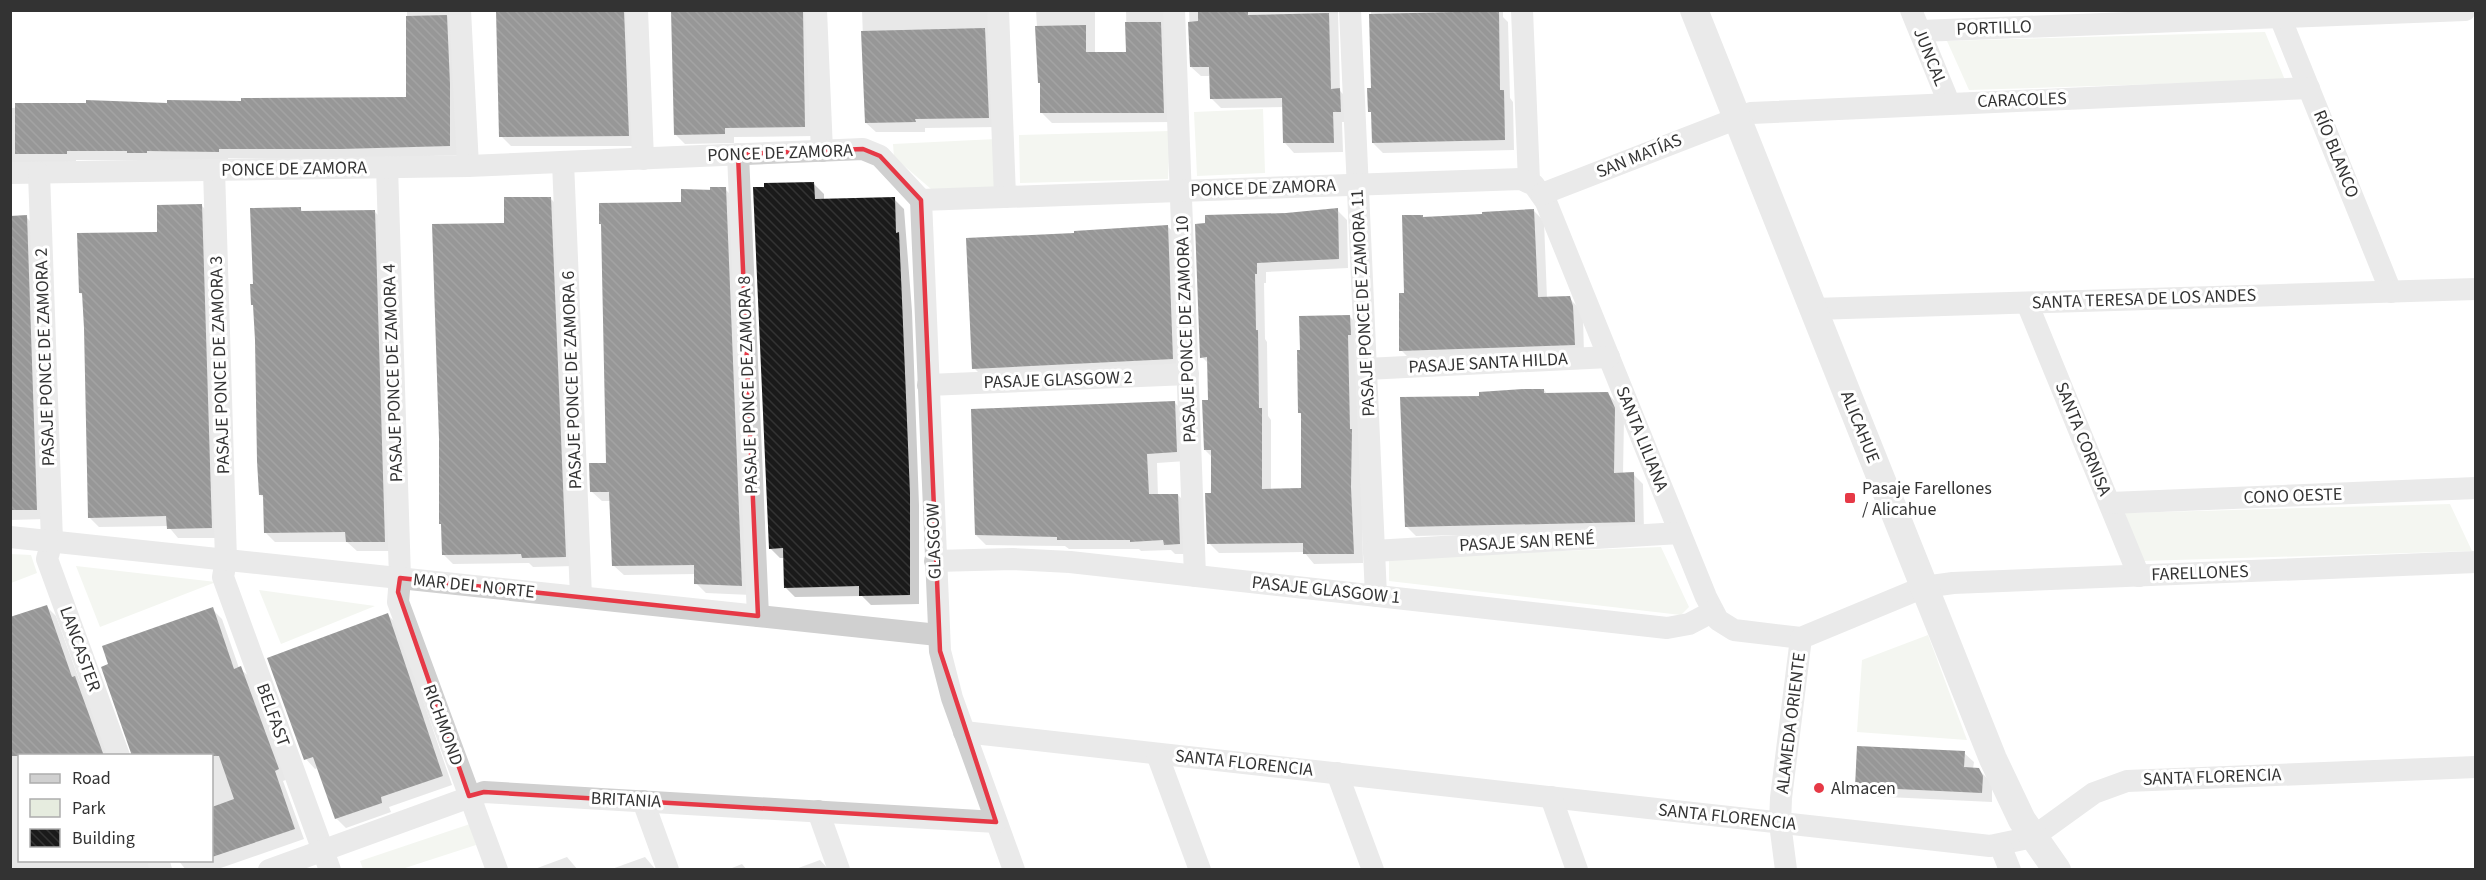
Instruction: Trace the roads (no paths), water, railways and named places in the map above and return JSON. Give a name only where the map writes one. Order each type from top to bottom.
[{"type":"street","points":[[460,10],[468,166]]},
{"type":"street","points":[[637,10],[643,159]]},
{"type":"street","points":[[816,10],[822,151]]},
{"type":"street","points":[[998,10],[1005,197]]},
{"type":"street","name":"PASAJE PONCE DE ZAMORA 10","points":[[1174,10],[1195,576]]},
{"type":"street","name":"PASAJE PONCE DE ZAMORA 11","points":[[1350,10],[1376,596]]},
{"type":"street","points":[[1522,10],[1536,188]]},
{"type":"street","name":"ALICAHUE","points":[[1694,10],[1993,759],[2011,800],[2033,837],[2057,870]]},
{"type":"street","name":"PORTILLO","points":[[1916,21],[2280,17],[2465,10]]},
{"type":"street","name":"RÍO BLANCO","points":[[2280,17],[2391,292]]},
{"type":"street","name":"JUNCAL","points":[[1916,21],[1949,103]]},
{"type":"street","name":"CARACOLES","points":[[1736,117],[1770,110],[2309,88]]},
{"type":"street","name":"SAN MATÍAS","points":[[1536,188],[1736,117]]},
{"type":"street","name":"PONCE DE ZAMORA","points":[[10,173],[468,166],[863,149],[887,163],[921,200],[1512,179],[1536,188]]},
{"type":"street","name":"PASAJE PONCE DE ZAMORA 8","points":[[738,154],[758,616]]},
{"type":"street","name":"PASAJE PONCE DE ZAMORA 6","points":[[562,162],[581,597]]},
{"type":"street","name":"PASAJE PONCE DE ZAMORA 4","points":[[387,168],[400,578]]},
{"type":"street","name":"PASAJE PONCE DE ZAMORA 3","points":[[214,170],[226,560]]},
{"type":"street","name":"PASAJE PONCE DE ZAMORA 2","points":[[39,172],[52,541]]},
{"type":"street","name":"SANTA LILIANA","points":[[1536,188],[1609,357],[1712,612],[1725,627],[1734,630],[1801,638]]},
{"type":"street","name":"GLASGOW","points":[[921,200],[938,635],[944,674],[1014,870]]},
{"type":"street","name":"SANTA TERESA DE LOS ANDES","points":[[1813,309],[2475,289]]},
{"type":"street","name":"SANTA CORNISA","points":[[2027,303],[2139,576]]},
{"type":"street","name":"PASAJE SANTA HILDA","points":[[1366,369],[1609,357]]},
{"type":"street","name":"PASAJE GLASGOW 2","points":[[928,385],[1188,374]]},
{"type":"street","name":"CONO OESTE","points":[[2109,503],[2474,493]]},
{"type":"street","name":"PASAJE SAN RENÉ","points":[[1374,551],[1680,533]]},
{"type":"street","name":"MAR DEL NORTE","points":[[10,537],[938,635]]},
{"type":"street","name":"LANCASTER","points":[[52,541],[47,552],[50,568],[118,754]]},
{"type":"street","name":"BELFAST","points":[[226,560],[223,569],[224,583],[327,860]]},
{"type":"street","name":"PASAJE GLASGOW 1","points":[[935,561],[1051,560],[1667,628],[1689,624],[1712,612]]},
{"type":"street","name":"FARELLONES","points":[[1924,587],[1953,583],[2475,562]]},
{"type":"street","name":"RICHMOND","points":[[400,578],[398,592],[402,615],[497,870]]},
{"type":"street","name":"ALAMEDA ORIENTE","points":[[1786,870],[1780,823],[1781,798],[1801,638],[1924,587]]},
{"type":"street","name":"SANTA FLORENCIA","points":[[964,732],[1981,845],[2000,845],[2033,837],[2094,793],[2127,781],[2475,767]]},
{"type":"street","points":[[1156,754],[1200,870]]},
{"type":"street","points":[[1337,773],[1373,870]]},
{"type":"street","name":"BRITANIA","points":[[270,870],[327,860],[469,796],[484,792],[996,822]]},
{"type":"street","points":[[1551,797],[1577,870]]},
{"type":"street","points":[[643,801],[668,870]]},
{"type":"street","points":[[818,811],[839,870]]},
{"type":"street","points":[[2000,845],[2010,870]]},
{"type":"place","name":"Pasaje Farellones / Alicahue","points":[[1850,498]]},
{"type":"place","name":"Almacen","points":[[1819,788]]}]
